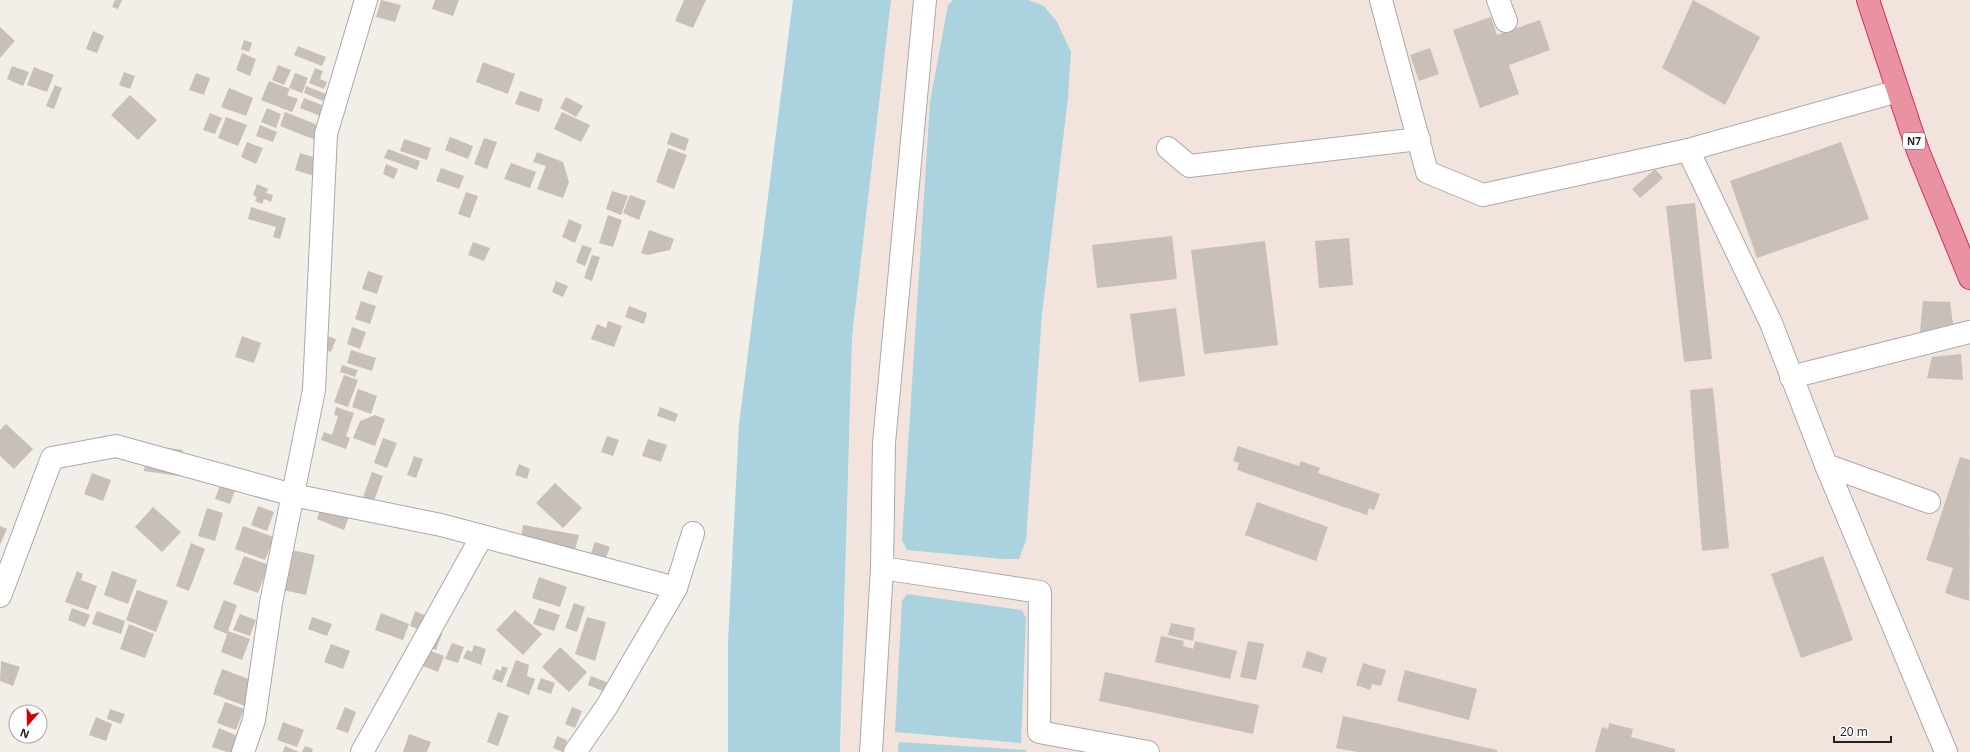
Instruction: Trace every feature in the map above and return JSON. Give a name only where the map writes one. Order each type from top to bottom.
[{"type":"highway","name":"N7","points":[[1868,0],[1918,151],[1970,278]]},
{"type":"street","points":[[244,752],[254,720],[271,603],[314,390],[326,134],[366,0]]},
{"type":"street","points":[[872,752],[882,568],[884,443],[925,0]]},
{"type":"street","points":[[1381,0],[1427,172],[1484,195],[1688,150],[1898,91]]},
{"type":"street","points":[[1498,0],[1506,21]]},
{"type":"street","points":[[1168,148],[1189,166],[1419,139]]},
{"type":"street","points":[[1688,150],[1771,323],[1826,465],[1946,752]]},
{"type":"street","points":[[1791,377],[1970,332]]},
{"type":"street","points":[[0,596],[52,458],[116,446],[293,495],[441,525],[676,588]]},
{"type":"street","points":[[1826,465],[1929,502]]},
{"type":"street","points":[[575,752],[608,706],[676,588],[693,532]]},
{"type":"street","points":[[362,752],[482,536]]},
{"type":"street","points":[[882,568],[1040,592],[1039,732],[1148,752]]},
{"type":"shaded area","points":[[891,0],[1970,0],[1970,752],[841,752],[852,337]]},
{"type":"water","points":[[793,0],[891,0],[852,337],[840,752],[728,752],[728,642],[739,424]]},
{"type":"water","points":[[953,0],[1028,0],[1044,6],[1057,22],[1071,52],[1068,98],[1042,314],[1026,540],[1019,559],[1003,559],[907,550],[902,540],[930,102],[948,5]]},
{"type":"water","points":[[907,594],[1022,610],[1026,618],[1021,743],[895,732],[902,601]]},
{"type":"water","points":[[899,742],[1026,750],[1026,752],[898,752]]},
{"type":"building","points":[[115,0],[122,0],[118,9],[112,7]]},
{"type":"building","points":[[381,0],[401,5],[395,22],[376,17]]},
{"type":"building","points":[[435,0],[459,0],[453,16],[432,9]]},
{"type":"building","points":[[684,0],[706,0],[693,28],[675,21]]},
{"type":"building","points":[[1693,0],[1760,37],[1725,105],[1662,68]]},
{"type":"building","points":[[1491,17],[1497,35],[1540,20],[1550,50],[1509,65],[1519,94],[1480,108],[1453,30]]},
{"type":"building","points":[[0,27],[15,41],[0,58]]},
{"type":"building","points":[[93,31],[104,36],[97,53],[86,49]]},
{"type":"building","points":[[244,40],[252,43],[249,52],[241,49]]},
{"type":"building","points":[[298,46],[326,57],[322,66],[294,55]]},
{"type":"building","points":[[1430,48],[1439,74],[1419,81],[1410,55]]},
{"type":"building","points":[[242,53],[256,59],[250,76],[236,70]]},
{"type":"building","points":[[483,62],[515,74],[508,94],[476,82]]},
{"type":"building","points":[[278,65],[291,70],[284,85],[272,80]]},
{"type":"building","points":[[12,66],[29,72],[23,86],[7,79]]},
{"type":"building","points":[[34,67],[54,75],[47,92],[27,85]]},
{"type":"building","points":[[315,68],[323,71],[320,79],[327,82],[324,89],[309,83]]},
{"type":"building","points":[[124,72],[135,76],[130,89],[119,85]]},
{"type":"building","points":[[196,73],[210,78],[204,95],[189,90]]},
{"type":"building","points":[[295,73],[308,78],[302,93],[289,88]]},
{"type":"building","points":[[269,81],[290,89],[287,95],[298,99],[292,112],[261,100]]},
{"type":"building","points":[[55,85],[62,88],[54,109],[46,106]]},
{"type":"building","points":[[306,86],[326,94],[323,101],[304,93]]},
{"type":"building","points":[[229,88],[253,98],[246,116],[221,107]]},
{"type":"building","points":[[520,91],[543,99],[539,112],[515,104]]},
{"type":"building","points":[[130,95],[157,120],[138,140],[111,115]]},
{"type":"building","points":[[566,97],[583,106],[576,117],[560,108]]},
{"type":"building","points":[[304,98],[327,107],[323,117],[300,108]]},
{"type":"building","points":[[267,108],[281,114],[276,128],[261,122]]},
{"type":"building","points":[[285,112],[323,127],[318,141],[280,126]]},
{"type":"building","points":[[562,112],[590,125],[581,142],[554,129]]},
{"type":"building","points":[[210,113],[222,118],[215,134],[203,130]]},
{"type":"building","points":[[226,117],[247,125],[238,146],[218,138]]},
{"type":"building","points":[[260,125],[277,132],[273,142],[256,136]]},
{"type":"building","points":[[671,132],[689,139],[685,151],[667,144]]},
{"type":"building","points":[[450,137],[473,146],[468,159],[445,150]]},
{"type":"building","points":[[484,138],[497,142],[487,169],[474,164]]},
{"type":"building","points":[[404,139],[431,148],[427,160],[400,151]]},
{"type":"building","points":[[247,142],[263,148],[256,164],[241,157]]},
{"type":"building","points":[[1841,142],[1869,219],[1757,258],[1730,181]]},
{"type":"building","points":[[668,148],[687,155],[674,189],[656,182]]},
{"type":"building","points":[[388,149],[420,161],[417,170],[384,158]]},
{"type":"building","points":[[537,152],[563,162],[569,182],[563,198],[537,189],[546,166],[533,162]]},
{"type":"building","points":[[300,153],[320,159],[314,176],[295,170]]},
{"type":"building","points":[[511,163],[536,172],[530,188],[504,179]]},
{"type":"building","points":[[386,164],[398,169],[394,179],[383,174]]},
{"type":"building","points":[[441,168],[464,176],[459,189],[436,181]]},
{"type":"building","points":[[1655,169],[1663,178],[1640,198],[1632,189]]},
{"type":"building","points":[[257,184],[268,189],[266,193],[273,195],[271,202],[264,199],[262,204],[255,201],[257,197],[253,195]]},
{"type":"building","points":[[612,191],[628,196],[621,215],[606,209]]},
{"type":"building","points":[[466,192],[478,196],[470,218],[458,214]]},
{"type":"building","points":[[630,195],[646,201],[639,220],[623,213]]},
{"type":"building","points":[[1695,203],[1712,359],[1684,362],[1666,206]]},
{"type":"building","points":[[251,207],[286,218],[280,239],[273,237],[276,227],[248,219]]},
{"type":"building","points":[[608,215],[622,220],[613,247],[599,243]]},
{"type":"building","points":[[569,219],[582,225],[575,243],[562,237]]},
{"type":"building","points":[[649,230],[674,239],[670,250],[647,255],[641,253]]},
{"type":"building","points":[[1172,236],[1177,279],[1097,288],[1092,245]]},
{"type":"building","points":[[1349,238],[1353,285],[1319,288],[1315,241]]},
{"type":"building","points":[[1265,241],[1278,345],[1204,354],[1191,250]]},
{"type":"building","points":[[473,242],[490,248],[484,261],[468,255]]},
{"type":"building","points":[[582,245],[592,248],[585,266],[576,262]]},
{"type":"building","points":[[592,255],[600,257],[592,281],[584,278]]},
{"type":"building","points":[[368,271],[383,276],[377,294],[362,289]]},
{"type":"building","points":[[556,281],[568,286],[563,297],[552,292]]},
{"type":"building","points":[[361,301],[376,306],[370,324],[355,319]]},
{"type":"building","points":[[1923,301],[1950,302],[1953,324],[1920,332]]},
{"type":"building","points":[[629,306],[647,313],[644,324],[625,317]]},
{"type":"building","points":[[1176,308],[1185,376],[1139,382],[1130,314]]},
{"type":"building","points":[[608,321],[622,326],[614,347],[591,339],[597,324],[606,328]]},
{"type":"building","points":[[352,327],[366,332],[360,349],[347,344]]},
{"type":"building","points":[[242,336],[261,343],[254,363],[235,357]]},
{"type":"building","points":[[327,336],[336,339],[331,352],[323,349]]},
{"type":"building","points":[[351,350],[376,358],[372,371],[347,363]]},
{"type":"building","points":[[1961,354],[1963,380],[1927,378],[1932,357]]},
{"type":"building","points":[[342,365],[358,370],[355,377],[340,372]]},
{"type":"building","points":[[344,375],[358,380],[348,407],[334,402]]},
{"type":"building","points":[[1713,388],[1729,548],[1702,551],[1690,390]]},
{"type":"building","points":[[358,389],[377,396],[371,414],[352,407]]},
{"type":"building","points":[[336,407],[354,413],[346,436],[350,438],[346,449],[321,440],[324,432],[332,435],[338,416],[334,415]]},
{"type":"building","points":[[660,407],[678,414],[675,422],[657,416]]},
{"type":"building","points":[[375,415],[385,419],[375,446],[353,438],[360,421]]},
{"type":"building","points":[[6,424],[33,449],[14,469],[0,456],[0,430]]},
{"type":"building","points":[[607,436],[619,440],[613,456],[601,452]]},
{"type":"building","points":[[383,438],[397,443],[387,468],[374,463]]},
{"type":"building","points":[[648,439],[667,445],[661,462],[642,456]]},
{"type":"building","points":[[148,445],[183,450],[179,476],[144,471]]},
{"type":"building","points":[[1238,446],[1299,466],[1301,461],[1320,468],[1318,473],[1380,494],[1374,510],[1369,508],[1367,515],[1237,470],[1239,463],[1233,461]]},
{"type":"building","points":[[414,456],[423,459],[416,478],[407,475]]},
{"type":"building","points":[[1960,457],[1970,460],[1969,601],[1945,593],[1953,568],[1926,560]]},
{"type":"building","points":[[519,464],[530,469],[527,479],[515,475]]},
{"type":"building","points":[[372,472],[383,476],[374,501],[363,497]]},
{"type":"building","points":[[92,473],[111,480],[103,501],[84,494]]},
{"type":"building","points":[[222,480],[237,485],[230,504],[215,499]]},
{"type":"building","points":[[555,483],[582,508],[563,528],[536,503]]},
{"type":"building","points":[[1257,502],[1328,527],[1316,561],[1245,535]]},
{"type":"building","points":[[322,503],[350,514],[344,530],[317,519]]},
{"type":"building","points":[[258,506],[274,512],[267,531],[251,525]]},
{"type":"building","points":[[153,507],[181,532],[162,552],[135,527]]},
{"type":"building","points":[[207,508],[223,513],[215,541],[198,536]]},
{"type":"building","points":[[523,525],[579,535],[571,564],[519,552]]},
{"type":"building","points":[[0,526],[7,529],[0,545]]},
{"type":"building","points":[[243,526],[274,537],[265,560],[235,549]]},
{"type":"building","points":[[595,542],[610,547],[603,566],[588,561]]},
{"type":"building","points":[[191,543],[205,549],[189,591],[176,586]]},
{"type":"building","points":[[287,549],[315,555],[306,595],[278,589]]},
{"type":"building","points":[[244,556],[269,565],[258,593],[233,584]]},
{"type":"building","points":[[1823,556],[1853,640],[1801,658],[1771,574]]},
{"type":"building","points":[[77,571],[83,574],[81,580],[97,586],[88,610],[65,602]]},
{"type":"building","points":[[112,571],[137,580],[128,604],[104,595]]},
{"type":"building","points":[[539,577],[567,587],[560,607],[532,598]]},
{"type":"building","points":[[137,590],[168,601],[156,632],[126,620]]},
{"type":"building","points":[[224,600],[237,605],[228,631],[250,639],[242,660],[221,652],[227,634],[213,628]]},
{"type":"building","points":[[574,603],[585,607],[577,632],[565,628]]},
{"type":"building","points":[[72,608],[90,615],[85,627],[68,620]]},
{"type":"building","points":[[539,608],[560,615],[554,631],[533,624]]},
{"type":"building","points":[[515,610],[542,634],[523,655],[496,630]]},
{"type":"building","points":[[97,611],[125,621],[121,634],[92,624]]},
{"type":"building","points":[[415,611],[427,616],[421,630],[410,626]]},
{"type":"building","points":[[381,613],[409,624],[403,640],[375,630]]},
{"type":"building","points":[[240,614],[256,620],[250,636],[233,630]]},
{"type":"building","points":[[312,617],[332,624],[327,636],[308,629]]},
{"type":"building","points":[[587,617],[606,622],[595,661],[575,654]]},
{"type":"building","points":[[1171,623],[1195,628],[1193,641],[1168,635]]},
{"type":"building","points":[[129,624],[154,634],[145,658],[120,649]]},
{"type":"building","points":[[434,631],[442,634],[436,650],[423,645]]},
{"type":"building","points":[[1161,636],[1184,641],[1183,646],[1193,649],[1195,641],[1237,651],[1230,679],[1155,662]]},
{"type":"building","points":[[1248,641],[1264,644],[1256,680],[1240,677]]},
{"type":"building","points":[[452,643],[464,647],[458,663],[445,659]]},
{"type":"building","points":[[331,644],[350,651],[343,669],[324,662]]},
{"type":"building","points":[[474,645],[486,649],[481,665],[463,658],[467,650],[472,652]]},
{"type":"building","points":[[560,647],[587,672],[569,692],[542,667]]},
{"type":"building","points":[[423,648],[444,656],[438,672],[417,664]]},
{"type":"building","points":[[1307,651],[1327,658],[1322,673],[1302,667]]},
{"type":"building","points":[[516,660],[529,665],[527,676],[535,679],[529,695],[506,686]]},
{"type":"building","points":[[1,661],[20,667],[13,686],[0,681]]},
{"type":"building","points":[[1363,663],[1386,670],[1381,686],[1372,684],[1370,690],[1356,685]]},
{"type":"building","points":[[502,666],[508,668],[502,683],[492,679],[496,669],[501,671]]},
{"type":"building","points":[[222,669],[254,681],[245,706],[213,694]]},
{"type":"building","points":[[1405,670],[1477,689],[1469,720],[1397,701]]},
{"type":"building","points":[[1105,672],[1259,705],[1253,734],[1099,701]]},
{"type":"building","points":[[591,676],[619,687],[615,696],[588,685]]},
{"type":"building","points":[[541,678],[555,683],[551,694],[537,689]]},
{"type":"building","points":[[225,702],[244,709],[236,730],[217,723]]},
{"type":"building","points":[[345,707],[356,712],[348,733],[336,729]]},
{"type":"building","points":[[572,707],[582,711],[575,728],[565,724]]},
{"type":"building","points":[[110,709],[125,714],[121,724],[107,719]]},
{"type":"building","points":[[498,712],[509,716],[498,746],[487,742]]},
{"type":"building","points":[[1343,716],[1497,750],[1497,752],[1357,752],[1336,748]]},
{"type":"building","points":[[96,717],[112,724],[106,741],[89,735]]},
{"type":"building","points":[[283,722],[304,730],[297,747],[277,740]]},
{"type":"building","points":[[1609,723],[1633,729],[1631,737],[1675,749],[1675,752],[1595,752],[1602,727],[1608,729]]},
{"type":"building","points":[[219,728],[238,736],[232,752],[227,752],[212,747]]},
{"type":"building","points":[[409,734],[431,742],[427,752],[403,752]]},
{"type":"building","points":[[557,736],[567,740],[563,752],[553,748]]},
{"type":"building","points":[[285,746],[299,752],[283,752]]},
{"type":"building","points":[[305,746],[313,749],[312,752],[302,752]]}]
